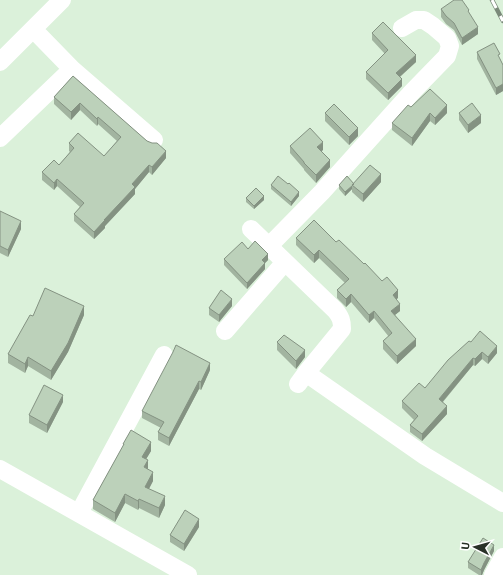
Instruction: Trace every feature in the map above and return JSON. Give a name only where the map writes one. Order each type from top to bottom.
[{"type":"street","points":[[0,62],[62,0]]},
{"type":"street","points":[[269,246],[322,192],[410,93],[447,56],[450,46],[447,38],[424,20],[416,20],[402,28]]},
{"type":"street","points":[[33,29],[72,69],[154,140]]},
{"type":"street","points":[[0,138],[72,69]]},
{"type":"street","points":[[250,229],[341,316],[342,329],[302,378],[425,456],[503,503]]},
{"type":"street","points":[[224,331],[285,262]]},
{"type":"street","points":[[79,514],[164,355]]},
{"type":"street","points":[[0,469],[188,575]]},
{"type":"street","points":[[493,575],[503,557]]},
{"type":"building","points":[[454,0],[462,0],[478,27],[462,38],[454,23],[441,9]]},
{"type":"building","points":[[383,22],[416,55],[396,73],[402,79],[388,93],[366,72],[388,50],[372,33]]},
{"type":"building","points":[[494,43],[500,54],[498,55],[503,65],[503,84],[496,88],[477,52]]},
{"type":"building","points":[[73,76],[147,141],[157,143],[166,151],[152,167],[149,165],[132,184],[135,187],[94,232],[74,214],[84,203],[57,179],[54,183],[42,172],[54,160],[59,165],[74,148],[69,143],[78,133],[104,156],[121,137],[98,117],[97,119],[80,103],[71,112],[54,97]]},
{"type":"building","points":[[430,89],[447,105],[435,118],[430,113],[412,138],[392,123],[408,105],[411,107]]},
{"type":"building","points":[[472,103],[481,115],[468,125],[459,113]]},
{"type":"building","points":[[334,104],[358,128],[349,137],[325,113]]},
{"type":"building","points":[[310,128],[323,142],[317,147],[330,160],[316,175],[290,146]]},
{"type":"building","points":[[370,165],[381,174],[363,194],[352,185]]},
{"type":"building","points":[[278,176],[299,192],[291,202],[271,185]]},
{"type":"building","points":[[347,176],[354,184],[345,192],[339,185]]},
{"type":"building","points":[[256,188],[264,196],[254,206],[246,198]]},
{"type":"building","points":[[0,211],[21,221],[8,250],[0,246]]},
{"type":"building","points":[[314,220],[336,242],[339,240],[364,264],[365,263],[382,281],[387,277],[398,290],[393,295],[400,304],[391,311],[416,339],[397,356],[383,341],[392,333],[374,311],[369,315],[351,294],[346,299],[337,290],[349,279],[319,250],[314,255],[296,238]]},
{"type":"building","points":[[255,241],[268,254],[262,260],[265,263],[247,283],[224,259],[242,242],[248,249]]},
{"type":"building","points":[[45,288],[84,306],[68,343],[51,371],[28,357],[25,364],[8,354],[30,315],[33,316]]},
{"type":"building","points":[[221,290],[232,299],[219,315],[209,308]]},
{"type":"building","points":[[480,331],[497,346],[488,357],[482,352],[475,359],[473,358],[439,399],[447,406],[422,434],[410,425],[418,416],[402,401],[419,383],[425,388],[448,360],[469,341],[471,342]]},
{"type":"building","points":[[284,335],[305,350],[296,361],[277,342]]},
{"type":"building","points":[[176,345],[210,363],[201,382],[199,381],[169,438],[158,432],[164,422],[142,411]]},
{"type":"building","points":[[44,385],[63,395],[47,425],[29,415]]},
{"type":"building","points":[[131,430],[151,442],[142,457],[148,460],[144,467],[153,472],[145,487],[165,496],[159,508],[139,499],[138,501],[125,494],[115,513],[93,500]]},
{"type":"building","points":[[185,510],[199,519],[184,544],[170,535]]},
{"type":"building","points":[[483,538],[494,545],[481,570],[468,562]]},
{"type":"railway","points":[[492,0],[503,21]]}]
